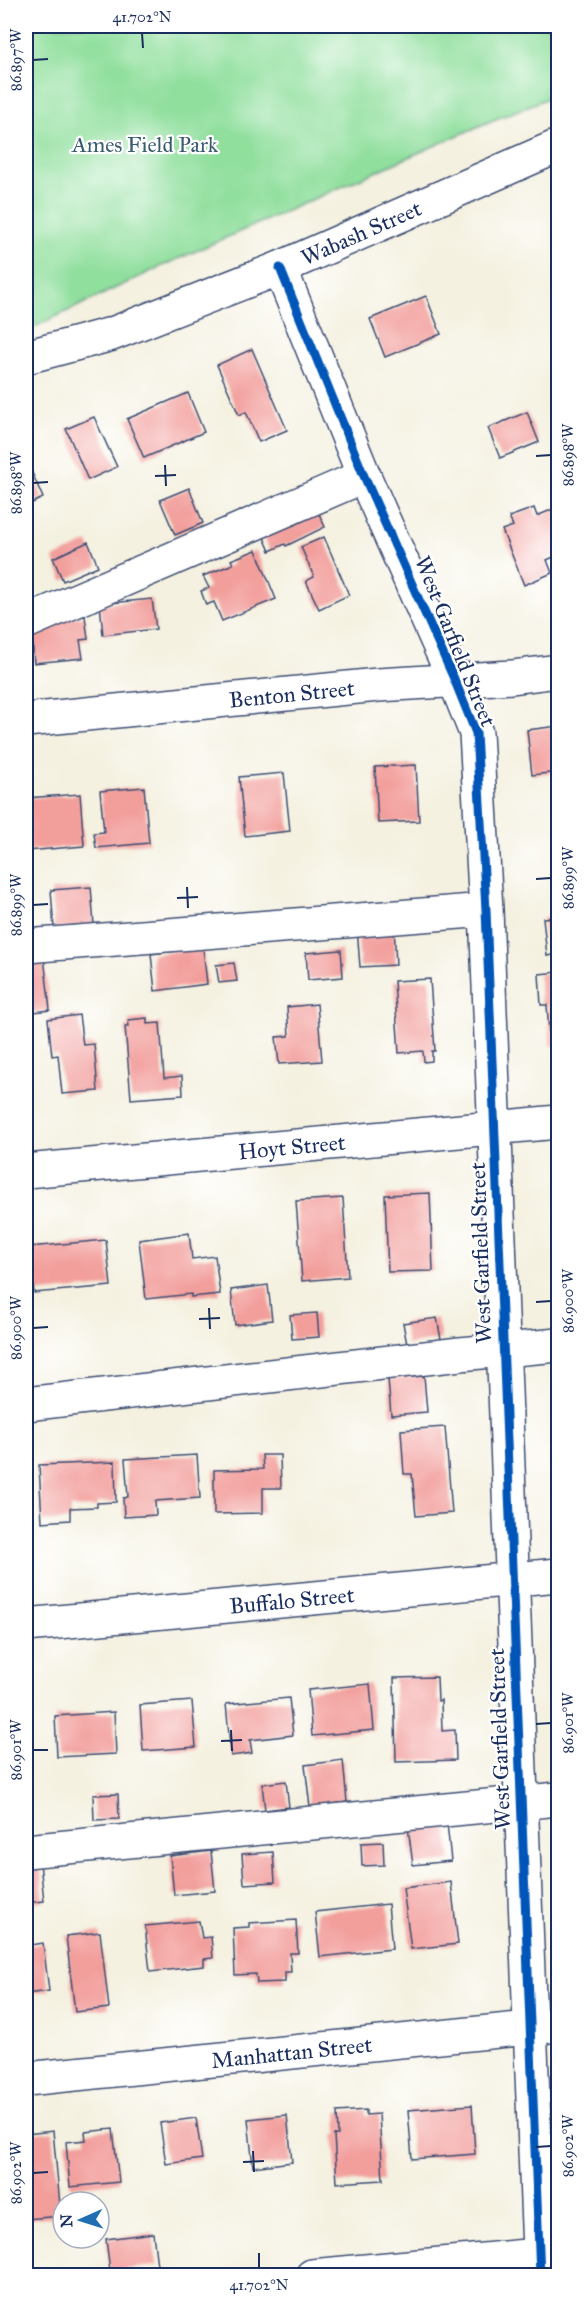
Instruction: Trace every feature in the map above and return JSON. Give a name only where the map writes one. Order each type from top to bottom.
[{"type":"street","name":"Wabash Street","points":[[26,357],[112,334],[280,268],[558,146]]},
{"type":"street","name":"West Garfield Street","points":[[280,268],[364,476],[476,733],[486,910],[522,1803],[544,2026],[546,2261]]},
{"type":"street","points":[[26,621],[364,476]]},
{"type":"street","name":"Benton Street","points":[[26,720],[378,685],[455,681],[558,671]]},
{"type":"street","points":[[26,946],[486,910]]},
{"type":"street","name":"Hoyt Street","points":[[26,1171],[558,1122]]},
{"type":"street","points":[[26,1404],[503,1349],[558,1345]]},
{"type":"street","name":"Buffalo Street","points":[[26,1625],[558,1575]]},
{"type":"street","points":[[26,1851],[558,1799]]},
{"type":"street","name":"Manhattan Street","points":[[26,2079],[544,2026]]},
{"type":"street","points":[[312,2276],[546,2261]]},
{"type":"green space","name":"Ames Field Park","points":[[26,26],[558,26],[558,94],[486,123],[162,266],[26,331]]},
{"type":"building","points":[[426,296],[441,334],[385,357],[370,319]]},
{"type":"building","points":[[252,349],[287,430],[259,442],[246,412],[239,415],[217,365]]},
{"type":"building","points":[[188,393],[204,432],[144,458],[127,419]]},
{"type":"building","points":[[527,412],[539,442],[500,458],[488,428]]},
{"type":"building","points":[[94,417],[117,467],[88,480],[66,429]]},
{"type":"building","points":[[26,459],[43,498],[26,506]]},
{"type":"building","points":[[189,488],[203,523],[175,535],[160,500]]},
{"type":"building","points":[[314,503],[325,527],[286,546],[285,544],[270,551],[262,533]]},
{"type":"building","points":[[558,507],[558,555],[547,560],[552,573],[524,585],[502,530],[513,526],[509,517],[534,508],[537,516]]},
{"type":"building","points":[[324,537],[349,595],[319,609],[306,581],[314,577],[301,547]]},
{"type":"building","points":[[88,542],[98,566],[63,581],[53,558]]},
{"type":"building","points":[[256,550],[276,599],[222,621],[214,602],[206,605],[201,591],[209,588],[203,576],[233,564],[231,560]]},
{"type":"building","points":[[152,599],[156,629],[103,635],[100,604]]},
{"type":"building","points":[[85,616],[88,639],[80,640],[83,658],[34,663],[32,634],[40,620]]},
{"type":"building","points":[[558,726],[558,772],[532,775],[527,730]]},
{"type":"building","points":[[416,765],[419,821],[378,823],[375,767]]},
{"type":"building","points":[[284,773],[290,831],[245,836],[239,777]]},
{"type":"building","points":[[144,787],[149,843],[96,848],[94,833],[104,832],[100,791]]},
{"type":"building","points":[[80,794],[84,846],[27,851],[26,798]]},
{"type":"building","points":[[91,887],[94,925],[54,929],[51,890]]},
{"type":"building","points":[[558,917],[558,954],[547,956],[543,918]]},
{"type":"building","points":[[394,925],[396,965],[360,967],[357,928]]},
{"type":"building","points":[[203,948],[207,984],[155,991],[151,954]]},
{"type":"building","points":[[341,950],[343,977],[308,980],[306,953]]},
{"type":"building","points":[[44,957],[50,1010],[26,1013],[26,960]]},
{"type":"building","points":[[234,963],[237,981],[219,983],[216,965]]},
{"type":"building","points":[[558,972],[558,1045],[550,1046],[547,1005],[541,1005],[539,974]]},
{"type":"building","points":[[430,979],[435,1051],[432,1051],[432,1061],[424,1062],[423,1051],[399,1053],[394,981]]},
{"type":"building","points":[[317,1004],[322,1061],[279,1064],[276,1037],[289,1036],[287,1007]]},
{"type":"building","points":[[79,1015],[83,1045],[94,1044],[98,1091],[62,1094],[58,1055],[52,1056],[48,1019]]},
{"type":"building","points":[[147,1018],[147,1024],[160,1023],[164,1078],[182,1076],[183,1095],[131,1099],[125,1026],[129,1026],[128,1020]]},
{"type":"building","points":[[430,1193],[433,1271],[388,1272],[385,1195]]},
{"type":"building","points":[[343,1198],[348,1277],[302,1281],[296,1201]]},
{"type":"building","points":[[189,1233],[192,1259],[215,1256],[220,1294],[191,1297],[191,1294],[146,1299],[139,1240]]},
{"type":"building","points":[[106,1240],[111,1286],[34,1293],[29,1247]]},
{"type":"building","points":[[268,1285],[272,1320],[235,1325],[231,1290]]},
{"type":"building","points":[[317,1313],[319,1337],[292,1339],[290,1315]]},
{"type":"building","points":[[437,1318],[441,1339],[407,1345],[403,1323]]},
{"type":"building","points":[[424,1376],[427,1412],[391,1415],[388,1379]]},
{"type":"building","points":[[445,1427],[452,1513],[416,1516],[412,1474],[404,1474],[401,1430]]},
{"type":"building","points":[[197,1455],[200,1498],[155,1501],[156,1515],[124,1517],[123,1498],[128,1497],[125,1459]]},
{"type":"building","points":[[262,1455],[280,1455],[281,1488],[263,1488],[263,1513],[214,1514],[214,1470],[263,1469]]},
{"type":"building","points":[[115,1462],[116,1502],[97,1503],[97,1507],[70,1508],[70,1520],[42,1522],[39,1465]]},
{"type":"building","points":[[437,1677],[438,1701],[441,1700],[442,1731],[455,1730],[456,1760],[396,1762],[394,1678]]},
{"type":"building","points":[[370,1684],[374,1730],[312,1736],[308,1690]]},
{"type":"building","points":[[289,1698],[293,1735],[250,1740],[252,1753],[231,1756],[226,1704]]},
{"type":"building","points":[[192,1701],[196,1747],[143,1751],[140,1705]]},
{"type":"building","points":[[114,1712],[116,1754],[57,1757],[55,1716]]},
{"type":"building","points":[[343,1760],[347,1802],[310,1807],[305,1765]]},
{"type":"building","points":[[286,1781],[289,1807],[265,1810],[262,1784]]},
{"type":"building","points":[[118,1794],[119,1819],[94,1820],[93,1795]]},
{"type":"building","points":[[447,1823],[451,1861],[413,1865],[408,1827]]},
{"type":"building","points":[[383,1842],[384,1865],[362,1866],[361,1843]]},
{"type":"building","points":[[211,1851],[215,1891],[174,1895],[170,1856]]},
{"type":"building","points":[[273,1852],[275,1882],[244,1884],[242,1854]]},
{"type":"building","points":[[40,1863],[44,1901],[26,1903],[26,1865]]},
{"type":"building","points":[[451,1882],[458,1944],[411,1949],[403,1888]]},
{"type":"building","points":[[388,1904],[392,1949],[320,1957],[315,1912]]},
{"type":"building","points":[[296,1920],[298,1953],[290,1953],[291,1972],[285,1972],[285,1982],[257,1983],[256,1974],[235,1975],[233,1928],[249,1927],[249,1923]]},
{"type":"building","points":[[199,1921],[202,1938],[211,1937],[213,1958],[204,1959],[204,1966],[150,1972],[145,1926]]},
{"type":"building","points":[[100,1932],[109,2008],[75,2012],[66,1936]]},
{"type":"building","points":[[30,1937],[30,1945],[43,1943],[49,1991],[26,1994],[26,1938]]},
{"type":"building","points":[[472,2105],[475,2154],[412,2159],[408,2110]]},
{"type":"building","points":[[366,2110],[366,2115],[379,2114],[383,2180],[337,2183],[334,2135],[338,2135],[337,2112]]},
{"type":"building","points":[[287,2115],[292,2162],[253,2167],[248,2119]]},
{"type":"building","points":[[196,2118],[202,2159],[166,2164],[160,2123]]},
{"type":"building","points":[[113,2129],[119,2182],[70,2187],[66,2142],[86,2140],[85,2132]]},
{"type":"building","points":[[53,2131],[59,2190],[51,2190],[51,2217],[27,2219],[26,2134]]},
{"type":"building","points":[[153,2233],[157,2266],[110,2271],[107,2250],[111,2250],[111,2238]]},
{"type":"cycle path","points":[[280,268],[364,476],[476,733],[486,910],[540,2276]]}]
